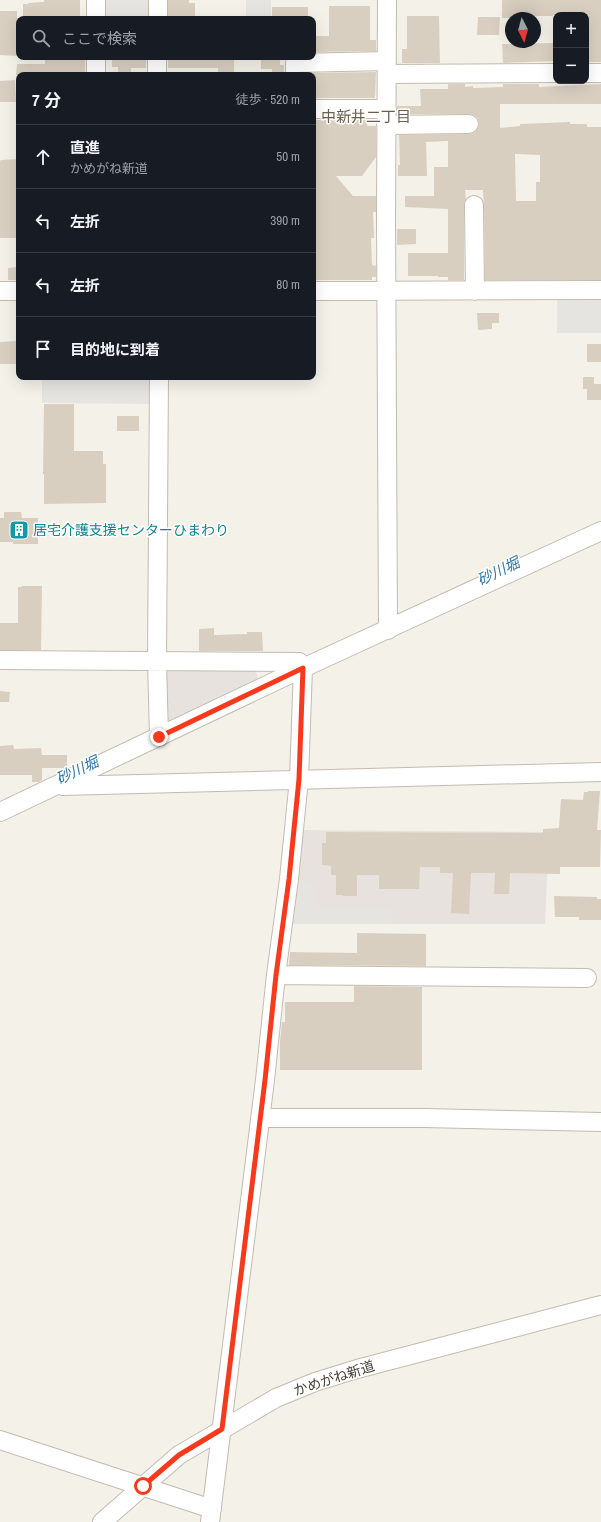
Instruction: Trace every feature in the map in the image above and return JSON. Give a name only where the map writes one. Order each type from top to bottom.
[{"type":"street","points":[[96,0],[96,16]]},
{"type":"street","points":[[158,0],[158,16]]},
{"type":"street","points":[[386,0],[388,630]]},
{"type":"street","points":[[96,60],[96,72]]},
{"type":"street","points":[[157,60],[157,72]]},
{"type":"street","points":[[294,72],[295,63],[387,68],[553,73]]},
{"type":"street","points":[[589,73],[601,73]]},
{"type":"street","points":[[316,109],[469,124]]},
{"type":"street","points":[[474,205],[475,291]]},
{"type":"street","points":[[316,291],[601,290]]},
{"type":"street","points":[[0,291],[16,291]]},
{"type":"street","points":[[158,380],[157,661],[159,737]]},
{"type":"street","points":[[0,812],[303,668],[388,630],[601,530]]},
{"type":"street","points":[[0,660],[299,662],[303,668],[299,779],[289,879],[276,975],[260,1118],[211,1515],[143,1486],[0,1440]]},
{"type":"street","points":[[55,786],[601,772]]},
{"type":"street","points":[[276,975],[587,978]]},
{"type":"street","points":[[260,1118],[425,1118],[601,1122]]},
{"type":"street","name":"かめがね新道","points":[[102,1522],[179,1455],[276,1398],[315,1382],[357,1369],[601,1305]]},
{"type":"shaded area","points":[[102,0],[150,0],[150,16],[100,16]]},
{"type":"shaded area","points":[[246,0],[271,0],[271,16],[246,16]]},
{"type":"shaded area","points":[[601,296],[601,333],[557,333],[557,297]]},
{"type":"shaded area","points":[[42,380],[151,380],[151,404],[42,403]]},
{"type":"shaded area","points":[[163,666],[254,666],[259,681],[163,726]]},
{"type":"shaded area","points":[[298,830],[549,832],[545,924],[288,924]]},
{"type":"shaded area","points":[[297,883],[314,883],[314,910],[393,910],[392,923],[289,923]]},
{"type":"building","points":[[44,0],[80,0],[80,16],[23,16],[23,4],[44,2]]},
{"type":"building","points":[[168,0],[189,0],[189,3],[195,3],[195,16],[168,16]]},
{"type":"building","points":[[502,0],[601,0],[601,62],[589,62],[589,12],[553,12],[553,16],[541,16],[541,12],[505,12],[505,18],[502,18]]},
{"type":"building","points":[[329,6],[370,6],[370,40],[376,40],[376,51],[316,52],[316,36],[329,36]]},
{"type":"building","points":[[272,7],[308,7],[308,16],[272,16]]},
{"type":"building","points":[[0,11],[17,11],[16,56],[0,55]]},
{"type":"building","points":[[407,16],[439,16],[440,63],[402,63],[402,49],[407,49]]},
{"type":"building","points":[[478,17],[500,17],[499,35],[477,35]]},
{"type":"building","points":[[541,43],[553,43],[553,61],[503,63],[502,44],[505,44],[505,48],[541,48]]},
{"type":"building","points":[[45,60],[85,60],[85,72],[16,72],[17,64],[45,64]]},
{"type":"building","points":[[112,60],[146,60],[146,68],[131,68],[131,72],[118,72],[118,67],[112,67]]},
{"type":"building","points":[[168,60],[234,60],[234,72],[218,72],[218,68],[168,68]]},
{"type":"building","points":[[261,60],[280,60],[280,65],[284,65],[284,72],[272,72],[272,69],[261,69]]},
{"type":"building","points":[[376,72],[375,98],[316,98],[316,73]]},
{"type":"building","points":[[15,80],[16,102],[0,102],[0,81]]},
{"type":"building","points":[[448,84],[465,84],[465,87],[473,86],[473,88],[503,87],[503,84],[539,84],[539,87],[601,84],[601,104],[500,104],[500,128],[520,126],[520,124],[570,122],[570,124],[587,124],[587,127],[601,127],[601,280],[485,280],[483,190],[465,190],[464,280],[448,280],[448,277],[438,276],[408,276],[408,253],[448,253],[448,209],[405,207],[405,196],[434,196],[434,167],[448,167],[448,141],[426,142],[427,176],[398,176],[398,165],[400,165],[399,135],[469,134],[474,133],[478,129],[479,123],[478,118],[469,114],[397,114],[397,106],[421,106],[420,89],[448,89]],"holes":[[[515,154],[540,155],[540,182],[536,182],[536,201],[516,201]]]},
{"type":"building","points":[[316,120],[367,120],[367,126],[376,126],[376,157],[362,176],[336,176],[353,196],[376,196],[376,212],[373,212],[374,238],[371,238],[372,265],[376,266],[376,277],[372,277],[372,280],[316,280]]},
{"type":"building","points":[[16,159],[16,238],[0,238],[1,160]]},
{"type":"building","points":[[397,229],[416,229],[416,244],[397,245]]},
{"type":"building","points":[[16,267],[16,280],[8,280],[8,268]]},
{"type":"building","points":[[477,313],[499,313],[499,323],[492,323],[492,329],[478,330]]},
{"type":"building","points":[[16,341],[16,364],[0,364],[0,342]]},
{"type":"building","points":[[587,344],[601,344],[601,362],[587,362]]},
{"type":"building","points":[[583,377],[594,377],[594,384],[601,384],[601,400],[587,400],[587,389],[583,389]]},
{"type":"building","points":[[44,404],[74,404],[74,451],[103,451],[103,464],[106,464],[106,503],[44,504]]},
{"type":"building","points":[[117,416],[139,416],[139,431],[117,431]]},
{"type":"building","name":"居宅介護支援センターひまわり","points":[[4,512],[21,512],[22,518],[38,518],[38,544],[13,544],[13,542],[0,542],[0,518],[4,518]]},
{"type":"building","points":[[42,586],[41,650],[0,650],[0,623],[18,623],[18,587]]},
{"type":"building","points":[[214,628],[214,635],[262,632],[263,651],[199,651],[199,629]]},
{"type":"building","points":[[0,691],[10,692],[9,702],[0,702]]},
{"type":"building","points":[[13,745],[14,749],[41,748],[42,755],[67,755],[67,768],[42,768],[42,780],[39,782],[32,782],[32,775],[0,775],[0,746]]},
{"type":"building","points":[[600,791],[597,830],[601,830],[600,867],[560,867],[560,874],[510,873],[509,894],[494,894],[495,873],[471,873],[469,914],[451,913],[453,873],[440,873],[440,867],[420,867],[419,889],[379,889],[379,875],[357,875],[357,896],[343,896],[336,895],[336,875],[331,875],[331,866],[322,865],[322,843],[326,843],[326,832],[543,833],[543,829],[559,828],[561,799],[583,800],[584,792]]},
{"type":"building","points":[[554,896],[597,897],[597,899],[601,899],[601,920],[579,920],[579,917],[555,917]]},
{"type":"building","points":[[357,933],[426,934],[426,966],[289,965],[290,952],[357,953]]},
{"type":"building","points":[[354,986],[422,987],[422,1070],[280,1070],[280,1042],[282,1022],[285,1022],[285,1002],[354,1002]]},
{"type":"place","name":"居宅介護支援センターひまわり","points":[[19,530]]},
{"type":"district","name":"中新井二丁目","points":[[366,116]]},
{"type":"route","points":[[143,1486],[179,1455],[222,1429],[265,1080],[276,975],[289,879],[299,779],[303,668],[159,737]]},
{"type":"water label","name":"砂川堀","points":[[498,571]]},
{"type":"water label","name":"砂川堀","points":[[77,770]]}]
